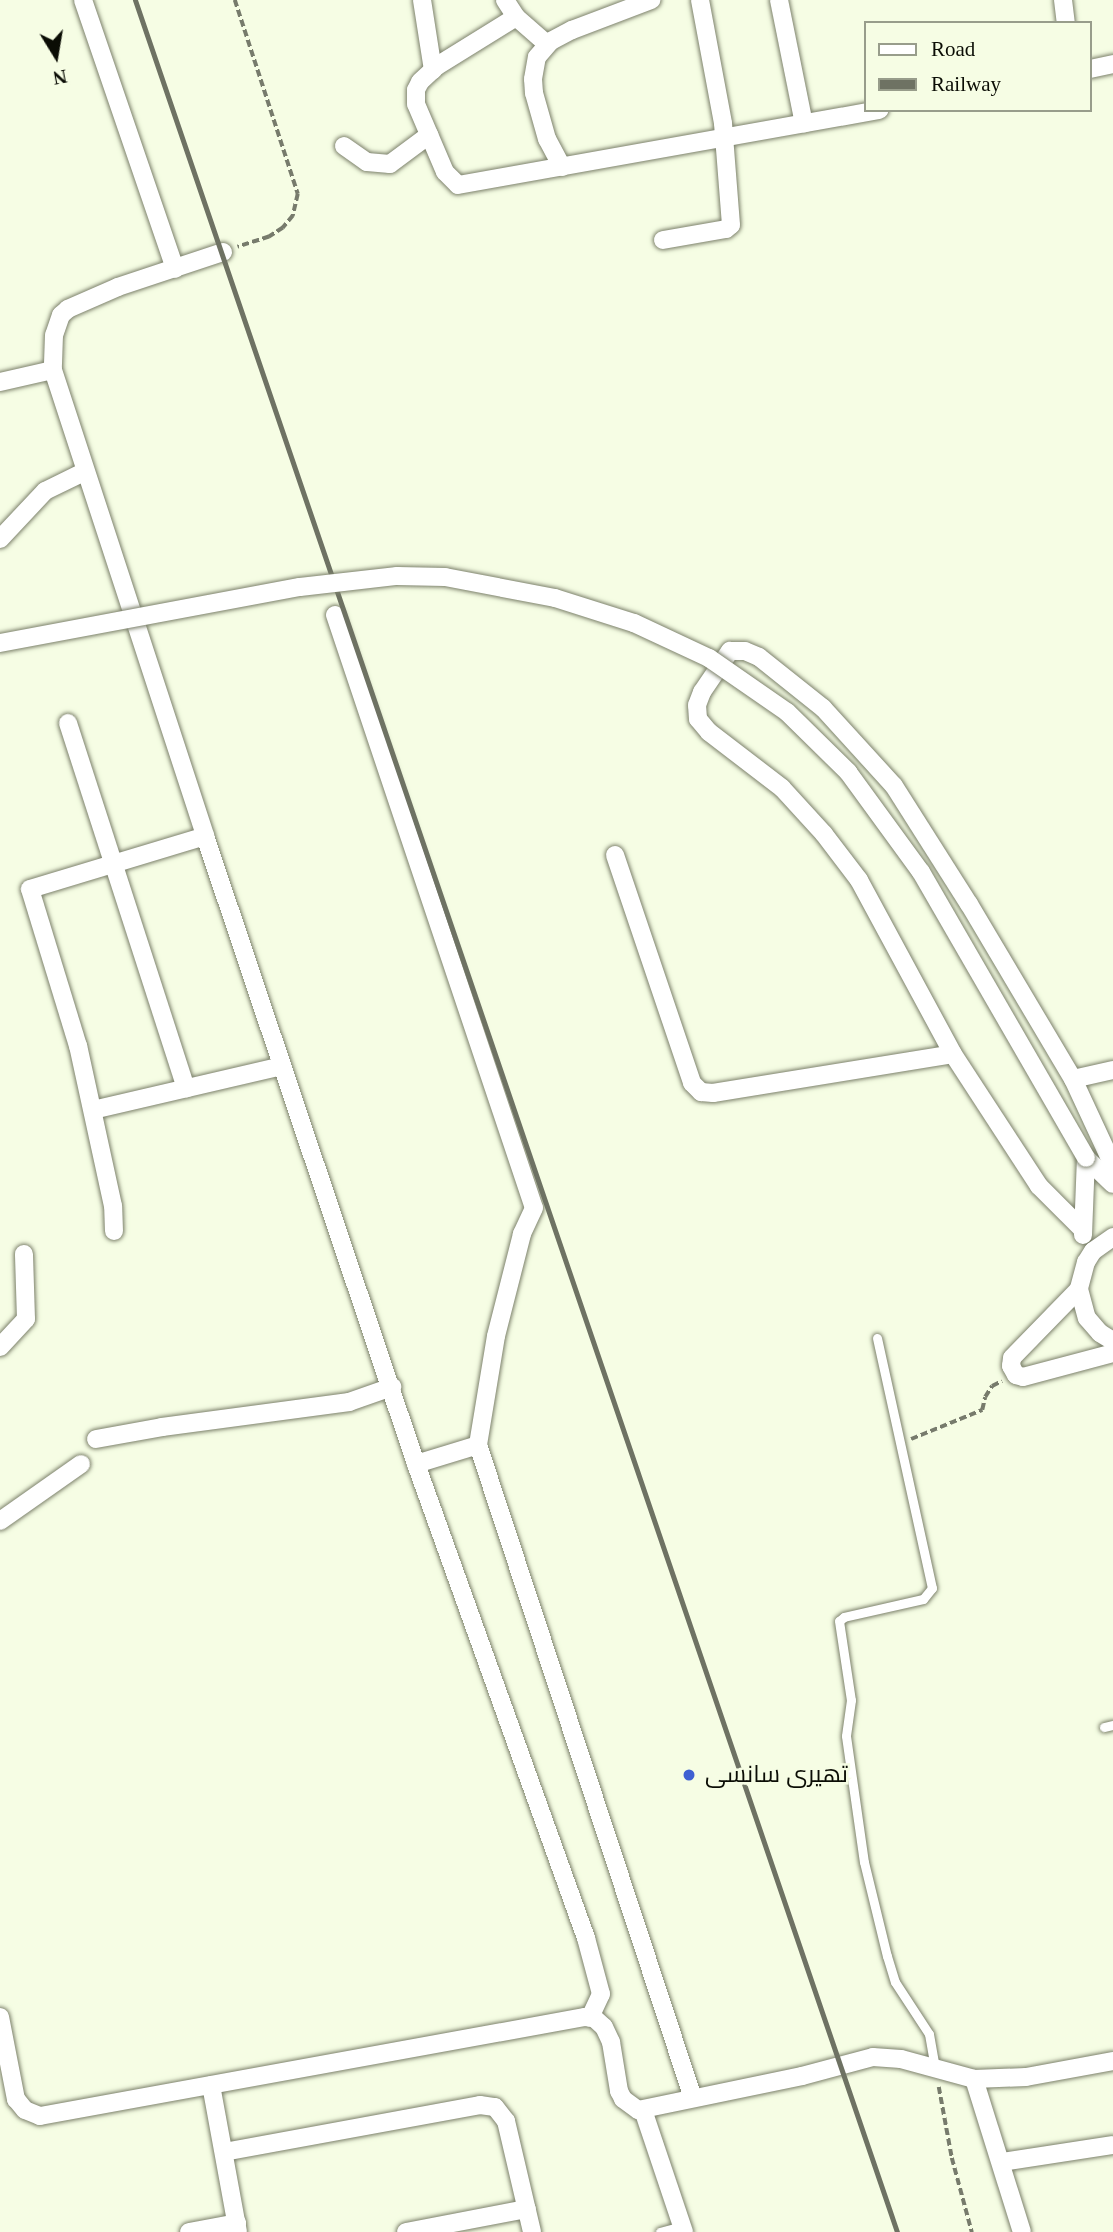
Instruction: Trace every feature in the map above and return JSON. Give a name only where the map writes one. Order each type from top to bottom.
[{"type":"street","points":[[83,0],[175,269]]},
{"type":"street","points":[[422,0],[433,69]]},
{"type":"street","points":[[505,0],[516,18],[547,44]]},
{"type":"street","points":[[562,167],[547,139],[533,79],[537,57],[547,44],[572,30],[650,0]]},
{"type":"street","points":[[663,240],[726,229],[731,225],[722,138],[723,123],[700,0]]},
{"type":"street","points":[[779,0],[804,124]]},
{"type":"street","points":[[1062,0],[1066,21]]},
{"type":"street","points":[[516,18],[433,69],[420,82],[414,96],[448,178],[458,185],[868,112]]},
{"type":"street","points":[[1092,69],[1113,64]]},
{"type":"street","points":[[344,146],[367,162],[390,164],[429,135]]},
{"type":"street","points":[[223,252],[92,297],[68,309],[54,335],[53,370],[84,472],[416,1464],[586,1938],[601,1994],[590,2018]]},
{"type":"street","points":[[0,382],[53,370]]},
{"type":"street","points":[[2,534],[45,491],[84,472]]},
{"type":"street","points":[[0,643],[300,587],[397,576],[444,577],[555,598],[634,623],[709,658],[787,712],[848,772],[921,873],[1086,1158],[1113,1184]]},
{"type":"street","points":[[335,615],[534,1208],[522,1234],[496,1336],[478,1445],[693,2098]]},
{"type":"street","points":[[1083,1230],[1039,1186],[953,1054],[859,880],[838,852],[782,788],[709,732],[698,719],[697,705],[702,692],[730,651],[745,651],[759,657],[823,708],[894,786],[969,904],[1073,1079],[1113,1165]]},
{"type":"street","points":[[68,723],[186,1088]]},
{"type":"street","points":[[114,1231],[113,1206],[93,1110],[54,962],[30,892],[33,886],[205,836]]},
{"type":"street","points":[[615,855],[692,1083],[701,1091],[713,1093],[953,1054]]},
{"type":"street","points":[[93,1110],[282,1066]]},
{"type":"street","points":[[1073,1079],[1113,1070]]},
{"type":"street","points":[[1086,1158],[1080,1281],[1087,1318],[1100,1333],[1113,1341]]},
{"type":"street","points":[[1113,1237],[1093,1251],[1080,1281],[1013,1358],[1011,1366],[1016,1375],[1035,1375],[1113,1353]]},
{"type":"street","points":[[0,1347],[26,1319],[24,1254]]},
{"type":"street","points":[[96,1439],[162,1427],[349,1402],[392,1387]]},
{"type":"street","points":[[416,1464],[478,1445]]},
{"type":"street","points":[[0,1521],[81,1464]]},
{"type":"street","points":[[0,2017],[16,2099],[32,2114],[49,2115],[590,2018],[601,2022],[608,2034],[623,2099],[633,2108],[643,2110],[802,2076],[873,2057],[901,2059],[974,2079],[1026,2077],[1113,2061]]},
{"type":"street","points":[[974,2079],[1022,2232]]},
{"type":"street","points":[[190,2232],[237,2228],[211,2085]]},
{"type":"street","points":[[223,2152],[480,2105],[495,2107],[506,2120],[533,2232]]},
{"type":"street","points":[[643,2110],[683,2229]]},
{"type":"street","points":[[1002,2162],[1113,2145]]},
{"type":"street","points":[[406,2232],[527,2209]]},
{"type":"lane","points":[[877,1338],[902,1442],[931,1593],[923,1599],[844,1617],[839,1625],[852,1700],[846,1736],[864,1862],[895,1982],[929,2034],[935,2068]]},
{"type":"lane","points":[[660,2232],[683,2229]]},
{"type":"path","points":[[223,252],[276,233],[293,216],[298,203],[296,183],[235,0]]},
{"type":"path","points":[[902,1442],[971,1417],[982,1410],[985,1397],[992,1386],[1016,1375]]},
{"type":"path","points":[[935,2068],[952,2158],[972,2232]]},
{"type":"railway","points":[[135,0],[897,2232]]},
{"type":"place","name":"تھیری سانسی","points":[[689,1775]]}]
